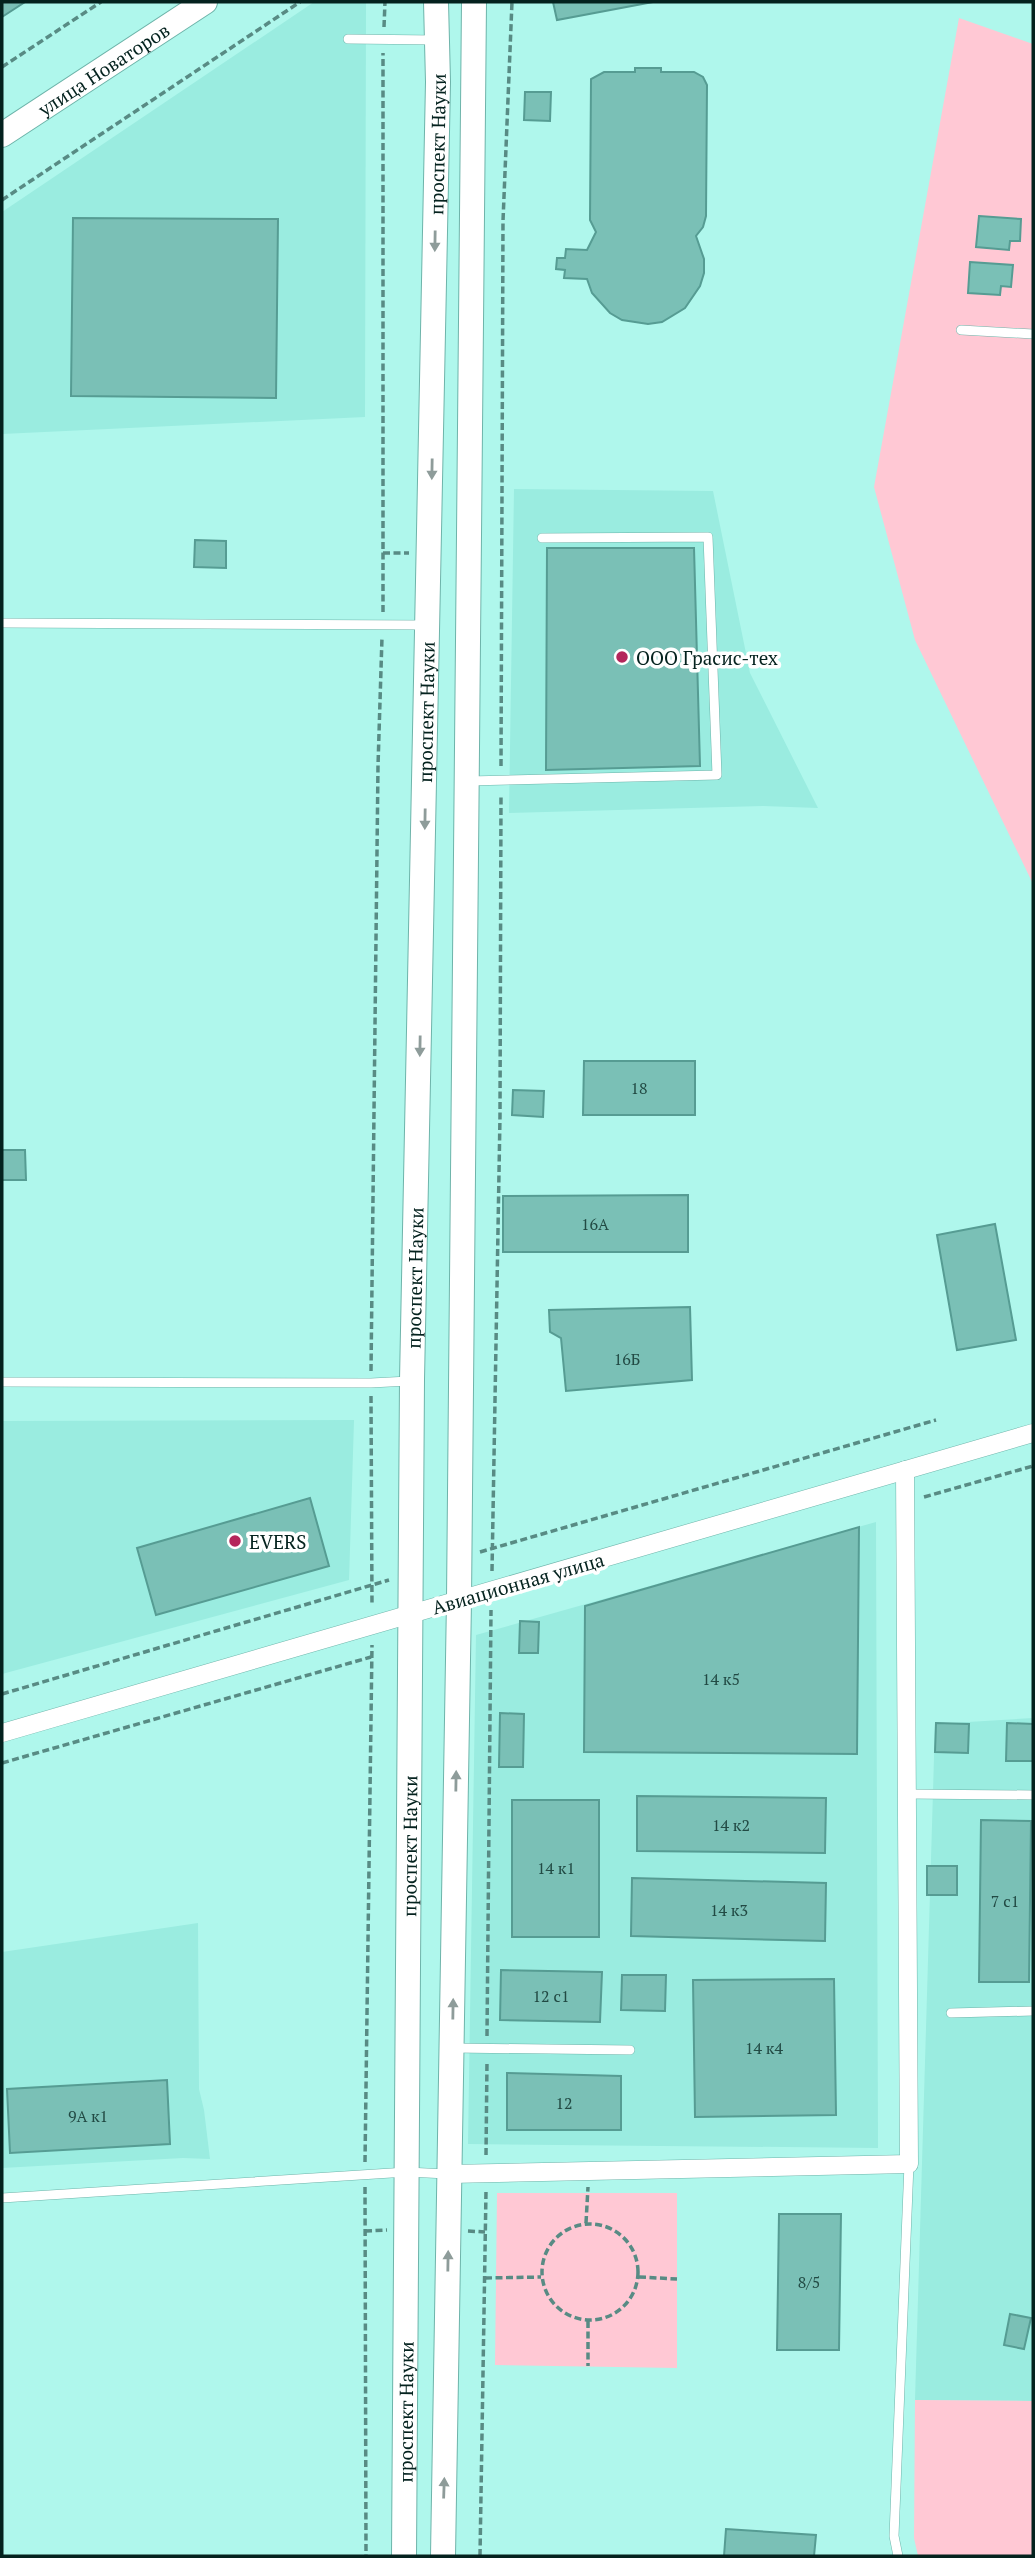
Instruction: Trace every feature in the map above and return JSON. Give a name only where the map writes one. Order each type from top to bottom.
[{"type":"street","name":"улица Новаторов","points":[[2,135],[205,2]]},
{"type":"street","name":"проспект Науки","points":[[404,2556],[412,1380],[429,625],[436,2]]},
{"type":"street","name":"проспект Науки","points":[[443,2556],[459,1600],[474,2]]},
{"type":"street","name":"Авиационная улица","points":[[2,1733],[1033,1433]]},
{"type":"street","points":[[449,2174],[909,2164],[905,1471]]},
{"type":"lane","points":[[348,39],[437,40]]},
{"type":"lane","points":[[961,330],[1033,334]]},
{"type":"lane","points":[[467,781],[717,775],[708,537],[542,538]]},
{"type":"lane","points":[[2,623],[429,625]]},
{"type":"lane","points":[[2,1382],[371,1383],[412,1380]]},
{"type":"lane","points":[[907,1794],[1033,1796]]},
{"type":"lane","points":[[951,2013],[1033,2011]]},
{"type":"lane","points":[[452,2048],[630,2050]]},
{"type":"lane","points":[[898,2556],[894,2536],[909,2164]]},
{"type":"lane","points":[[2,2198],[365,2174],[449,2174]]},
{"type":"path","points":[[2,67],[101,2]]},
{"type":"path","points":[[2,200],[300,2]]},
{"type":"path","points":[[366,2556],[365,2174],[378,766],[383,624],[385,2]]},
{"type":"path","points":[[480,2556],[491,1591],[500,1116],[503,221],[512,2]]},
{"type":"path","points":[[906,1503],[1033,1466]]},
{"type":"path","points":[[2,1763],[371,1657]]},
{"type":"path","points":[[586,2223],[588,2171]]},
{"type":"path","points":[[586,2223],[608,2226],[625,2238],[637,2256],[639,2277],[630,2300],[612,2316],[588,2321],[565,2315],[549,2299],[541,2277],[545,2251],[562,2232],[586,2223]]},
{"type":"path","points":[[485,2278],[541,2277]]},
{"type":"path","points":[[639,2277],[677,2279]]},
{"type":"path","points":[[588,2321],[589,2366]]},
{"type":"shaded area","points":[[314,2],[366,2],[365,417],[2,434],[2,212]]},
{"type":"shaded area","points":[[959,18],[1033,44],[1033,884],[915,640],[874,487]]},
{"type":"shaded area","name":"ООО Грасис-тех","points":[[514,489],[713,491],[750,673],[818,808],[763,806],[509,813]]},
{"type":"shaded area","points":[[354,1420],[349,1580],[2,1674],[2,1421]]},
{"type":"shaded area","points":[[876,1522],[878,2148],[468,2144],[476,1635]]},
{"type":"shaded area","points":[[1033,1718],[1033,2401],[915,2400],[935,1724]]},
{"type":"shaded area","points":[[198,1923],[199,2089],[210,2159],[183,2158],[2,2168],[2,1952]]},
{"type":"shaded area","points":[[497,2193],[677,2193],[677,2368],[495,2365]]},
{"type":"shaded area","points":[[915,2400],[1033,2401],[1033,2556],[918,2556],[914,2538]]},
{"type":"building","points":[[2,2],[25,2],[2,17]]},
{"type":"building","points":[[553,2],[653,2],[557,20]]},
{"type":"building","points":[[635,68],[661,68],[661,72],[694,72],[703,77],[707,85],[706,216],[703,227],[696,236],[704,259],[704,273],[700,286],[685,308],[662,322],[648,324],[622,320],[610,313],[592,293],[587,279],[564,278],[565,270],[556,269],[557,258],[565,258],[566,249],[587,250],[596,232],[590,220],[591,79],[604,72],[635,72]]},
{"type":"building","points":[[525,92],[551,92],[550,121],[524,120]]},
{"type":"building","points":[[979,216],[1021,219],[1020,241],[1010,241],[1009,250],[976,247]]},
{"type":"building","points":[[73,218],[278,219],[276,398],[71,396]]},
{"type":"building","points":[[970,262],[1013,265],[1011,287],[1001,286],[1000,295],[968,293]]},
{"type":"building","points":[[195,540],[226,541],[226,568],[194,567]]},
{"type":"building","name":"ООО Грасис-тех","points":[[547,548],[694,548],[700,766],[546,770]]},
{"type":"building","points":[[584,1061],[695,1061],[695,1115],[583,1115]]},
{"type":"building","points":[[513,1090],[544,1091],[543,1117],[512,1115]]},
{"type":"building","points":[[2,1150],[25,1150],[26,1180],[2,1180]]},
{"type":"building","points":[[688,1195],[688,1252],[503,1252],[503,1196]]},
{"type":"building","points":[[995,1224],[1016,1340],[957,1350],[937,1235]]},
{"type":"building","points":[[690,1307],[692,1380],[566,1391],[561,1338],[550,1332],[549,1310]]},
{"type":"building","points":[[310,1498],[329,1566],[156,1615],[137,1548]]},
{"type":"building","points":[[859,1527],[857,1754],[584,1752],[585,1606]]},
{"type":"building","points":[[520,1621],[539,1622],[538,1653],[519,1653]]},
{"type":"building","points":[[500,1713],[524,1714],[523,1767],[499,1767]]},
{"type":"building","points":[[936,1723],[969,1724],[968,1753],[935,1752]]},
{"type":"building","points":[[1007,1723],[1033,1724],[1033,1761],[1006,1761]]},
{"type":"building","points":[[637,1796],[826,1798],[825,1853],[637,1851]]},
{"type":"building","points":[[512,1800],[599,1800],[599,1937],[512,1937]]},
{"type":"building","points":[[981,1820],[1031,1821],[1029,1982],[979,1982]]},
{"type":"building","points":[[927,1866],[957,1866],[957,1895],[927,1895]]},
{"type":"building","points":[[632,1878],[826,1883],[825,1941],[631,1936]]},
{"type":"building","points":[[501,1970],[602,1972],[600,2022],[500,2020]]},
{"type":"building","points":[[622,1975],[666,1975],[665,2011],[621,2010]]},
{"type":"building","points":[[834,1979],[836,2115],[695,2117],[693,1980]]},
{"type":"building","points":[[507,2073],[621,2076],[621,2130],[507,2130]]},
{"type":"building","points":[[167,2080],[170,2144],[10,2153],[7,2089]]},
{"type":"building","points":[[779,2214],[841,2214],[839,2350],[777,2350]]},
{"type":"building","points":[[1010,2314],[1031,2318],[1024,2349],[1004,2345]]},
{"type":"building","points":[[726,2529],[816,2535],[814,2556],[724,2556]]},
{"type":"place","name":"ООО Грасис-тех","points":[[622,657]]},
{"type":"place","name":"EVERS","points":[[235,1541]]}]
